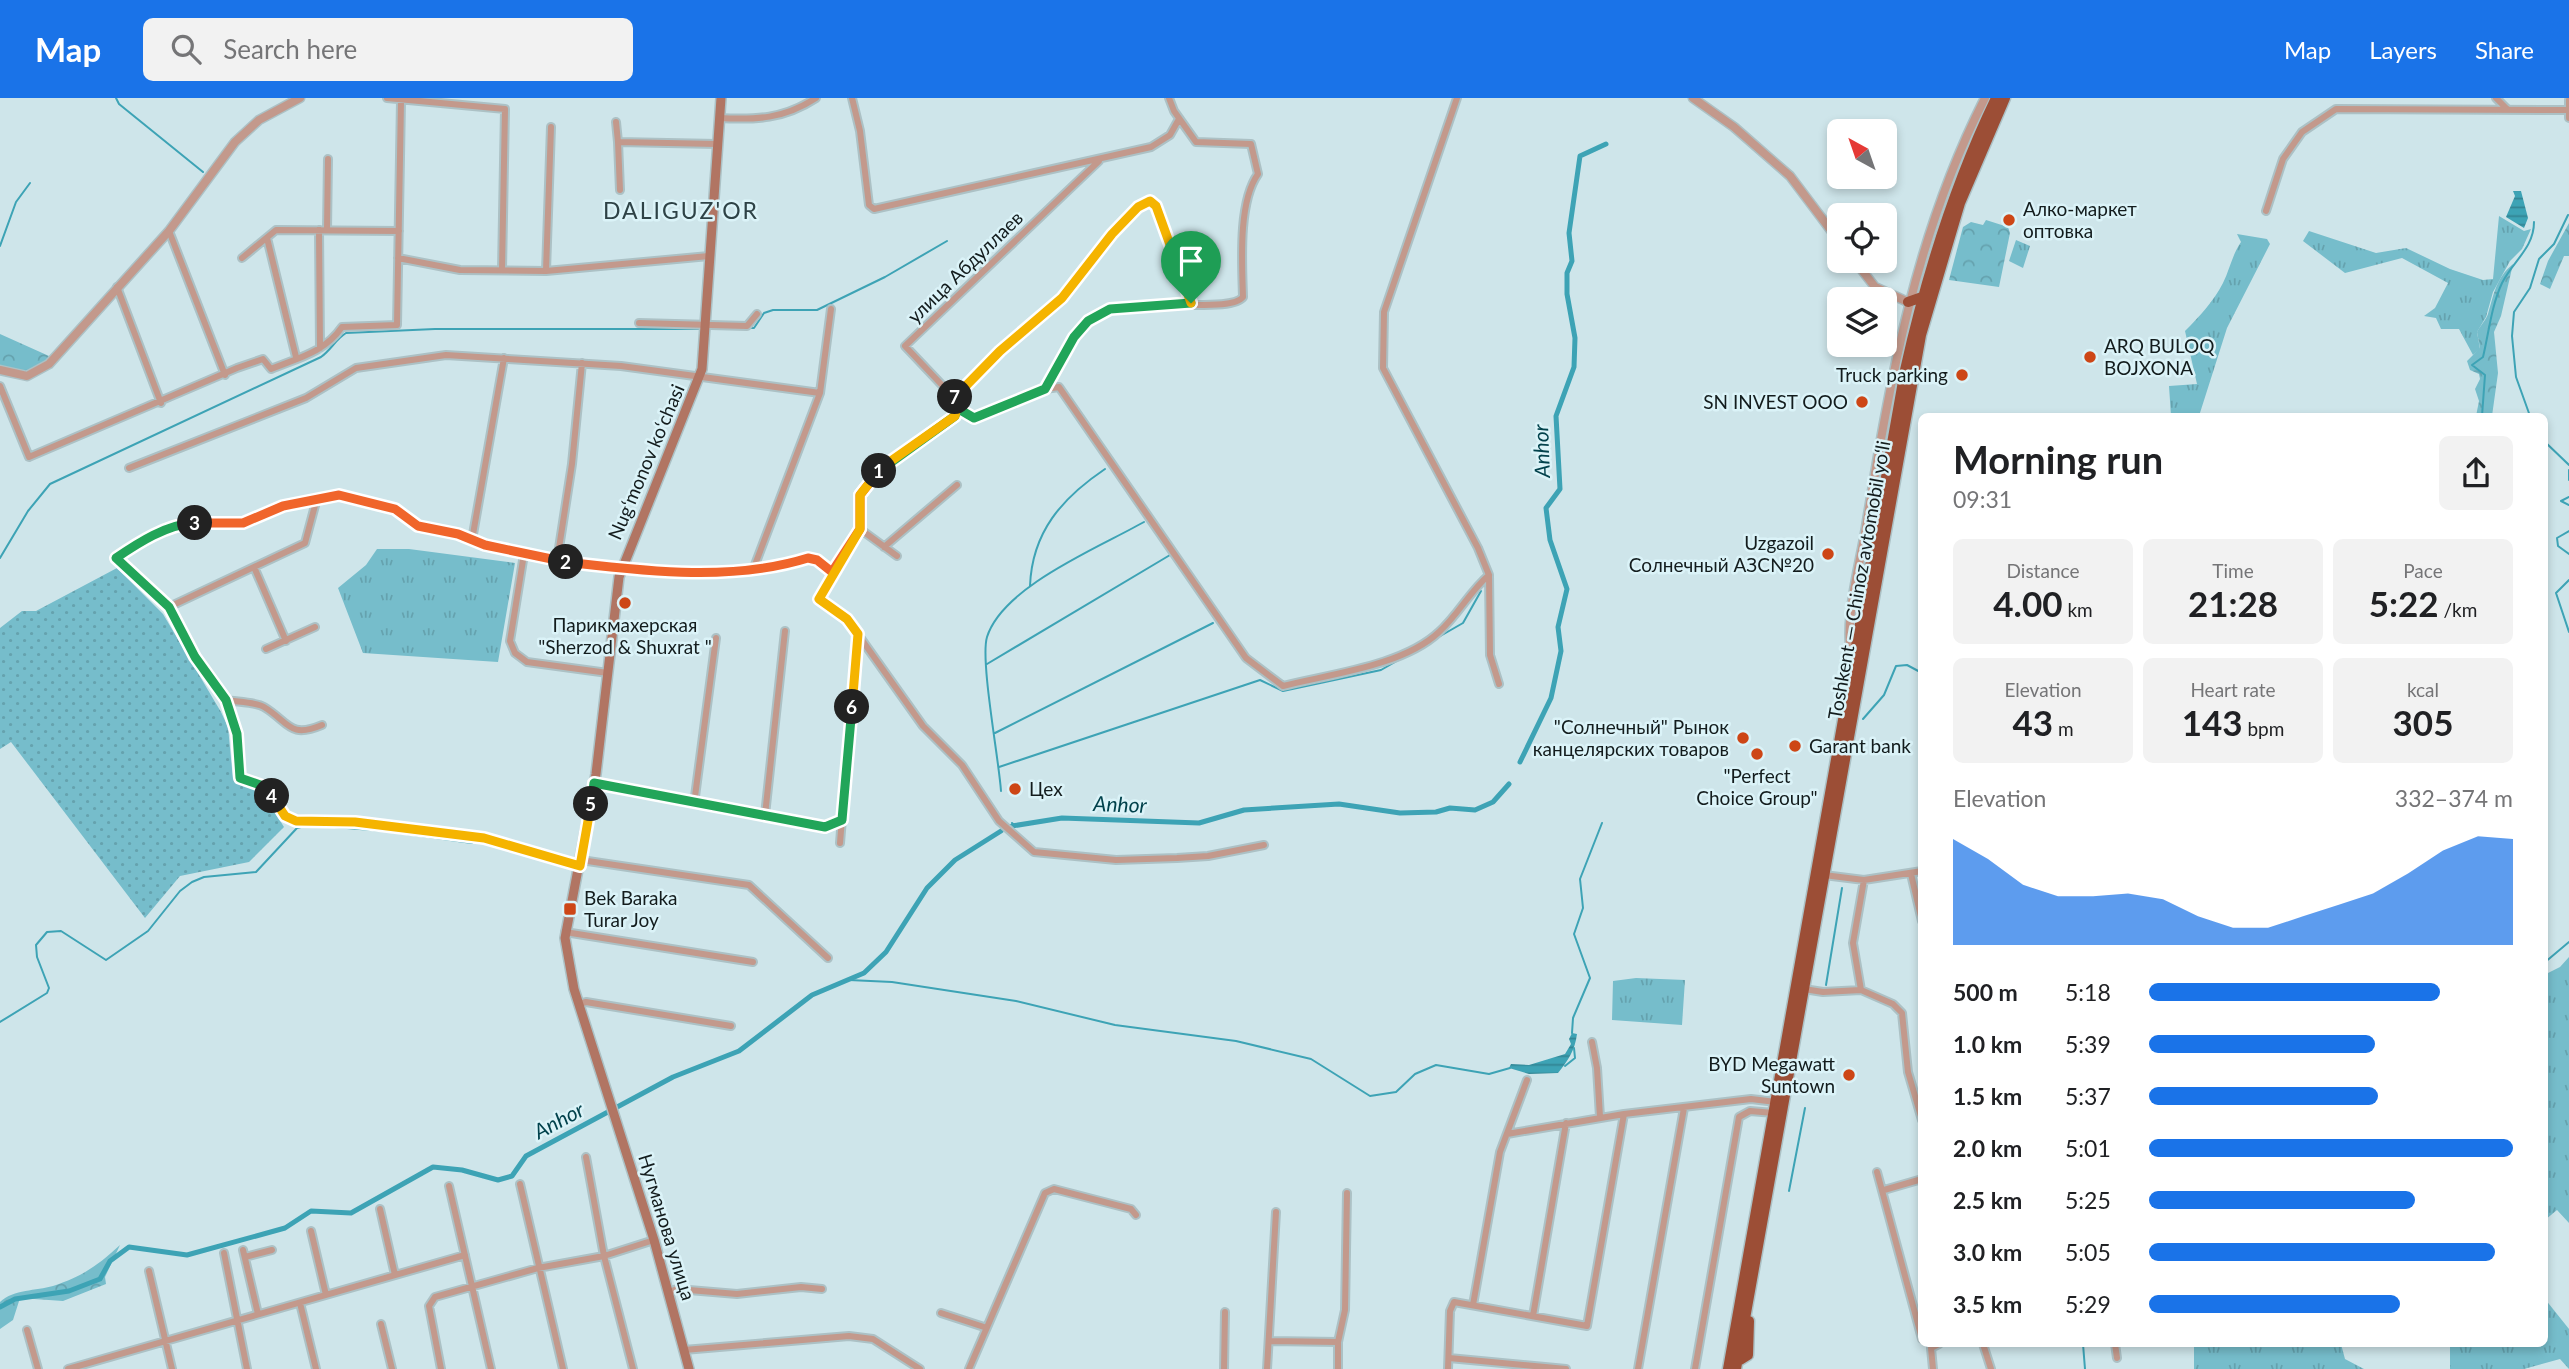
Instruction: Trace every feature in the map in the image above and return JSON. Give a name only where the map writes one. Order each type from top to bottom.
[{"type":"highway","name":"Toshkent — Chinoz avtomobil yoʻli","points":[[1728,1369],[1735,1361],[1775,1108],[1876,531],[1922,297],[1955,193],[1996,98]]},
{"type":"highway","name":"Toshkent — Chinoz avtomobil yoʻli","points":[[1737,1343],[1752,1276],[1824,875],[1876,531],[1930,300],[1960,203],[2005,98]]},
{"type":"highway","points":[[1908,302],[1922,297]]},
{"type":"highway","points":[[1882,436],[1894,432]]},
{"type":"highway","points":[[1735,1361],[1748,1355],[1752,1276]]},
{"type":"main road","name":"Nugʻmonov koʻchasi","points":[[609,1096],[568,965],[565,932],[581,863],[594,783],[621,568],[701,375],[721,98]]},
{"type":"main road","name":"Нугманова улица","points":[[609,1096],[654,1240],[689,1369]]},
{"type":"street","points":[[0,370],[24,376],[43,369],[169,231],[242,134],[259,120],[300,98]]},
{"type":"street","points":[[387,98],[505,109],[502,270]]},
{"type":"street","points":[[719,118],[761,120],[795,112],[816,98]]},
{"type":"street","points":[[852,98],[860,131],[869,205],[874,209],[1098,161],[1159,145],[1170,135],[1179,119]]},
{"type":"street","points":[[1045,389],[1074,337],[1101,313],[1110,309],[1191,303],[1228,306],[1241,299],[1246,207],[1250,189],[1258,174],[1250,142],[1200,144],[1193,140],[1169,98]]},
{"type":"street","points":[[1457,98],[1384,312],[1383,368],[1478,548],[1489,575],[1490,655],[1499,684]]},
{"type":"street","points":[[1693,98],[1734,127],[1790,176],[1827,224]]},
{"type":"street","points":[[1876,531],[1882,436],[1908,302],[1941,199],[1985,98]]},
{"type":"street","points":[[2496,98],[2507,109]]},
{"type":"street","points":[[2569,100],[2569,118]]},
{"type":"street","points":[[0,386],[29,457],[263,359],[271,369],[296,357],[310,355],[333,341],[342,327],[397,325],[401,101]]},
{"type":"street","points":[[2266,211],[2283,159],[2302,132],[2336,109],[2568,110]]},
{"type":"street","points":[[616,122],[620,190]]},
{"type":"street","points":[[546,271],[551,127]]},
{"type":"street","points":[[618,142],[716,144]]},
{"type":"street","points":[[320,348],[328,159]]},
{"type":"street","name":"улица Абдуллаев","points":[[954,397],[905,346],[1098,161]]},
{"type":"street","points":[[1191,303],[1156,206],[1150,201],[1138,207],[1112,234],[1062,298],[1000,351],[954,397],[958,402],[955,416],[881,468],[860,495],[860,529],[832,572],[819,599],[847,619],[923,726],[962,765],[999,821],[1034,852],[1116,859],[1177,858],[1208,856],[1264,845]]},
{"type":"street","points":[[242,258],[276,230],[399,231]]},
{"type":"street","points":[[169,231],[225,375]]},
{"type":"street","points":[[267,237],[296,357]]},
{"type":"street","points":[[398,258],[460,270],[546,271],[709,256]]},
{"type":"street","points":[[1864,273],[1875,287],[1908,302]]},
{"type":"street","points":[[117,287],[160,403]]},
{"type":"street","points":[[753,570],[820,393],[831,309]]},
{"type":"street","points":[[639,323],[706,330],[747,326],[757,314]]},
{"type":"street","points":[[129,468],[306,398],[356,368],[446,355],[582,363],[701,375],[820,393]]},
{"type":"street","points":[[472,540],[504,358]]},
{"type":"street","points":[[557,561],[572,464],[582,363]]},
{"type":"street","points":[[957,408],[974,418],[1045,389],[1059,387],[1246,658],[1283,685],[1382,662],[1421,645],[1438,634],[1489,575]]},
{"type":"street","points":[[884,547],[957,485]]},
{"type":"street","points":[[828,958],[749,885],[581,863],[484,838],[355,822],[289,819],[266,787],[240,778],[237,734],[226,700],[195,657],[169,607],[116,558],[137,544],[182,523],[243,523],[283,506],[317,498],[347,496],[395,509],[418,526],[557,561],[621,568],[709,572],[753,570],[808,558],[817,560],[832,572]]},
{"type":"street","points":[[169,607],[305,543],[317,498]]},
{"type":"street","points":[[860,529],[897,556]]},
{"type":"street","points":[[524,554],[510,641],[515,653],[527,662],[608,673]]},
{"type":"street","points":[[254,567],[286,640]]},
{"type":"street","points":[[266,649],[315,627]]},
{"type":"street","points":[[765,815],[785,631]]},
{"type":"street","points":[[840,843],[858,634]]},
{"type":"street","points":[[694,804],[716,638]]},
{"type":"street","points":[[226,700],[262,705],[286,727],[294,729],[322,725]]},
{"type":"street","points":[[594,783],[825,827],[842,820]]},
{"type":"street","points":[[1824,875],[1864,880],[1918,872]]},
{"type":"street","points":[[1911,874],[1918,904]]},
{"type":"street","points":[[1861,990],[1853,943],[1864,880]]},
{"type":"street","points":[[565,932],[753,962]]},
{"type":"street","points":[[1804,989],[1861,990],[1893,1004],[1902,1013],[1908,1072],[1918,1107]]},
{"type":"street","points":[[579,1004],[586,1002],[731,1026]]},
{"type":"street","points":[[1592,1042],[1597,1068],[1600,1117]]},
{"type":"street","points":[[1474,1306],[1500,1152],[1527,1080]]},
{"type":"street","points":[[1507,1133],[1600,1117],[1751,1099],[1775,1108]]},
{"type":"street","points":[[1638,1369],[1684,1108]]},
{"type":"street","points":[[1695,1369],[1739,1117],[1750,1111],[1775,1108]]},
{"type":"street","points":[[1448,1369],[1450,1305],[1454,1303],[1587,1326],[1624,1114]]},
{"type":"street","points":[[1533,1316],[1566,1123]]},
{"type":"street","points":[[586,1157],[606,1251],[604,1256],[633,1369]]},
{"type":"street","points":[[1877,1172],[1918,1323]]},
{"type":"street","points":[[1884,1190],[1918,1180]]},
{"type":"street","points":[[520,1184],[563,1369]]},
{"type":"street","points":[[449,1186],[491,1369]]},
{"type":"street","points":[[969,1369],[984,1328],[1045,1193],[1054,1189],[1131,1209],[1136,1215]]},
{"type":"street","points":[[1338,1369],[1338,1342],[1345,1310],[1347,1193]]},
{"type":"street","points":[[380,1209],[395,1275]]},
{"type":"street","points":[[1267,1369],[1276,1213]]},
{"type":"street","points":[[311,1231],[326,1295]]},
{"type":"street","points":[[441,1369],[429,1301],[538,1268],[604,1256],[654,1240]]},
{"type":"street","points":[[258,1314],[244,1254],[272,1250]]},
{"type":"street","points":[[224,1253],[247,1369]]},
{"type":"street","points":[[68,1369],[92,1366],[166,1340],[465,1255]]},
{"type":"street","points":[[149,1271],[172,1369]]},
{"type":"street","points":[[669,1292],[677,1289],[737,1294],[801,1287],[822,1289]]},
{"type":"street","points":[[300,1303],[316,1369]]},
{"type":"street","points":[[1224,1312],[1224,1369]]},
{"type":"street","points":[[941,1313],[984,1328]]},
{"type":"street","points":[[381,1324],[392,1369]]},
{"type":"street","points":[[27,1330],[38,1369]]},
{"type":"street","points":[[684,1350],[849,1336],[873,1339],[920,1369]]},
{"type":"street","points":[[1270,1341],[1338,1342]]},
{"type":"street","points":[[1929,1347],[1933,1369]]},
{"type":"street","points":[[1984,1347],[1991,1369]]},
{"type":"street","points":[[2115,1347],[2117,1358]]},
{"type":"street","points":[[1449,1358],[1566,1369]]},
{"type":"green space","points":[[2499,216],[2524,231],[2531,229],[2522,249],[2510,261],[2493,292],[2486,317],[2477,332],[2480,349],[2473,355],[2459,329],[2441,329],[2436,318],[2424,316],[2435,308],[2448,283],[2402,258],[2345,273],[2303,241],[2309,231],[2376,253],[2406,248],[2450,269],[2483,280],[2493,279]]},
{"type":"green space","points":[[1986,220],[2008,227],[2010,233],[1999,287],[1949,280],[1963,227],[1971,222],[1983,225]]},
{"type":"green space","points":[[2569,223],[2569,256],[2564,256],[2550,289],[2540,284],[2548,261]]},
{"type":"green space","points":[[2237,234],[2267,239],[2270,244],[2227,328],[2200,413],[2171,413],[2169,386],[2197,384],[2185,331],[2215,296],[2241,242]]},
{"type":"green space","points":[[2016,240],[2030,246],[2023,268],[2009,261]]},
{"type":"green space","points":[[2513,264],[2501,316],[2494,332],[2498,373],[2492,413],[2477,413],[2479,401],[2475,389],[2480,379],[2479,374],[2470,370],[2467,361],[2480,348],[2477,332],[2487,316],[2499,281]]},
{"type":"green space","points":[[0,334],[49,356],[44,366],[26,372],[0,366]]},
{"type":"green space","points":[[377,549],[409,549],[515,563],[498,662],[363,653],[338,588],[366,565]]},
{"type":"green space","points":[[117,568],[163,614],[221,712],[228,727],[233,779],[262,792],[284,827],[249,862],[180,876],[145,918],[11,742],[0,749],[0,628],[22,611],[36,611]]},
{"type":"green space","points":[[2569,957],[2569,1223],[2557,1210],[2548,1218],[2548,973],[2560,967]]},
{"type":"green space","points":[[1636,978],[1685,980],[1682,1025],[1612,1020],[1613,981]]},
{"type":"green space","points":[[120,1245],[105,1277],[106,1284],[63,1301],[20,1298],[13,1320],[0,1329],[0,1302],[18,1293],[53,1286],[73,1278],[97,1265]]},
{"type":"green space","points":[[2548,1303],[2569,1329],[2569,1369],[2560,1359],[2524,1369],[2450,1369],[2450,1347],[2548,1347]]},
{"type":"green space","points":[[2194,1347],[2342,1347],[2345,1359],[2364,1369],[2194,1369]]},
{"type":"shaded area","points":[[2513,191],[2521,191],[2528,218],[2524,228],[2506,217],[2515,196]]},
{"type":"shaded area","points":[[1572,1033],[1577,1034],[1575,1045],[1558,1073],[1529,1074],[1509,1068],[1511,1064],[1529,1065],[1565,1054],[1571,1044],[1569,1039]]},
{"type":"waterway","points":[[116,98],[119,104],[203,172]]},
{"type":"waterway","name":"Anhor","points":[[1520,762],[1551,698],[1561,651],[1558,627],[1567,589],[1550,540],[1546,508],[1560,489],[1556,416],[1574,367],[1575,338],[1567,294],[1567,273],[1572,261],[1569,233],[1580,156],[1606,144]]},
{"type":"waterway","points":[[0,246],[16,202],[30,183]]},
{"type":"waterway","points":[[2529,413],[2516,377],[2512,336],[2514,312],[2530,288],[2539,259],[2554,244],[2568,215]]},
{"type":"waterway","points":[[2482,413],[2485,375],[2472,365],[2483,357],[2498,292],[2527,247],[2534,222]]},
{"type":"waterway","points":[[749,328],[754,328],[764,313],[773,310],[817,310],[885,277],[947,241]]},
{"type":"waterway","points":[[0,558],[28,511],[50,484],[321,357],[346,333],[435,329],[702,329]]},
{"type":"waterway","points":[[707,329],[733,329]]},
{"type":"waterway","points":[[2548,445],[2569,465]]},
{"type":"waterway","points":[[1030,586],[1037,549],[1052,518],[1075,492],[1105,469]]},
{"type":"waterway","points":[[2569,470],[2569,480]]},
{"type":"waterway","points":[[2569,497],[2561,501],[2569,505]]},
{"type":"waterway","points":[[1001,791],[986,666],[987,637],[997,618],[1032,585],[1079,556],[1144,522]]},
{"type":"waterway","points":[[2569,531],[2557,538],[2558,546],[2569,554]]},
{"type":"waterway","points":[[987,664],[1170,555]]},
{"type":"waterway","points":[[2569,580],[2556,593],[2569,632]]},
{"type":"waterway","points":[[999,767],[1260,680],[1283,691],[1381,670],[1463,623],[1481,591]]},
{"type":"waterway","points":[[995,733],[1213,623]]},
{"type":"waterway","points":[[1863,719],[1884,695],[1896,666],[1907,665],[1918,671]]},
{"type":"waterway","name":"Anhor","points":[[1012,826],[1062,818],[1199,823],[1244,810],[1339,804],[1400,813],[1436,812],[1450,808],[1475,810],[1493,802],[1509,784]]},
{"type":"waterway","points":[[1572,1033],[1573,1018],[1590,978],[1574,934],[1583,908],[1580,879],[1602,823]]},
{"type":"waterway","points":[[0,1022],[47,993],[49,988],[37,957],[36,945],[47,932],[61,931],[106,960],[148,931],[180,891],[192,882],[204,877],[256,872],[297,828],[309,825],[385,831],[472,843]]},
{"type":"waterway","name":"Anhor","points":[[0,1307],[15,1299],[69,1291],[100,1279],[110,1261],[129,1247],[187,1255],[285,1228],[311,1211],[351,1213],[433,1167],[462,1170],[498,1180],[512,1176],[526,1156],[673,1077],[739,1051],[812,995],[864,973],[886,952],[927,888],[955,860],[1001,831]]},
{"type":"waterway","points":[[1826,985],[1842,888]]},
{"type":"waterway","points":[[2548,960],[2569,942]]},
{"type":"waterway","points":[[849,980],[892,982],[1016,1001],[1115,1025],[1236,1041],[1311,1059],[1370,1096],[1396,1092],[1415,1074],[1436,1065],[1489,1074],[1510,1068]]},
{"type":"waterway","points":[[1565,1066],[1575,1058],[1574,1048]]},
{"type":"waterway","points":[[1789,1191],[1805,1108]]},
{"type":"waterway","points":[[2083,1347],[2085,1369]]},
{"type":"place","name":"Алко-маркет оптовка","points":[[2009,220]]},
{"type":"place","name":"ARQ BULOQ BOJXONA","points":[[2090,357]]},
{"type":"place","name":"Truck parking","points":[[1962,375]]},
{"type":"place","name":"SN INVEST ООО","points":[[1862,402]]},
{"type":"place","name":"Uzgazoil Солнечный АЗС№20","points":[[1828,554]]},
{"type":"place","name":"Парикмахерская \"Sherzod & Shuxrat \"","points":[[625,603]]},
{"type":"place","name":"\"Солнечный\" Рынок канцелярских товаров","points":[[1743,738]]},
{"type":"place","name":"Garant bank","points":[[1795,746]]},
{"type":"place","name":"\"Perfect Choice Group\"","points":[[1757,754]]},
{"type":"place","name":"Цех","points":[[1015,789]]},
{"type":"place","name":"Bek Baraka Turar Joy","points":[[570,909]]},
{"type":"place","name":"BYD Megawatt Suntown","points":[[1849,1075]]},
{"type":"district","name":"DALIGUZ'OR","points":[[681,211]]},
{"type":"route","points":[[1191,303],[1110,309],[1101,313],[1088,321],[1074,337],[1045,389],[974,418],[957,408],[955,416],[881,468],[860,495],[860,529],[832,572],[817,560],[808,558],[788,565],[753,570],[709,572],[621,568],[557,561],[418,526],[395,509],[339,495],[283,506],[243,523],[182,523],[137,544],[116,558],[169,607],[195,657],[226,700],[237,734],[240,778],[266,787],[289,819],[302,822],[355,822],[484,838],[580,866],[594,783],[639,794],[825,827],[842,820],[858,634],[847,619],[819,599],[832,572],[860,529],[860,495],[881,468],[955,416],[958,402],[954,397],[1000,351],[1062,298],[1112,234],[1138,207],[1150,201],[1156,206],[1191,303]]}]
